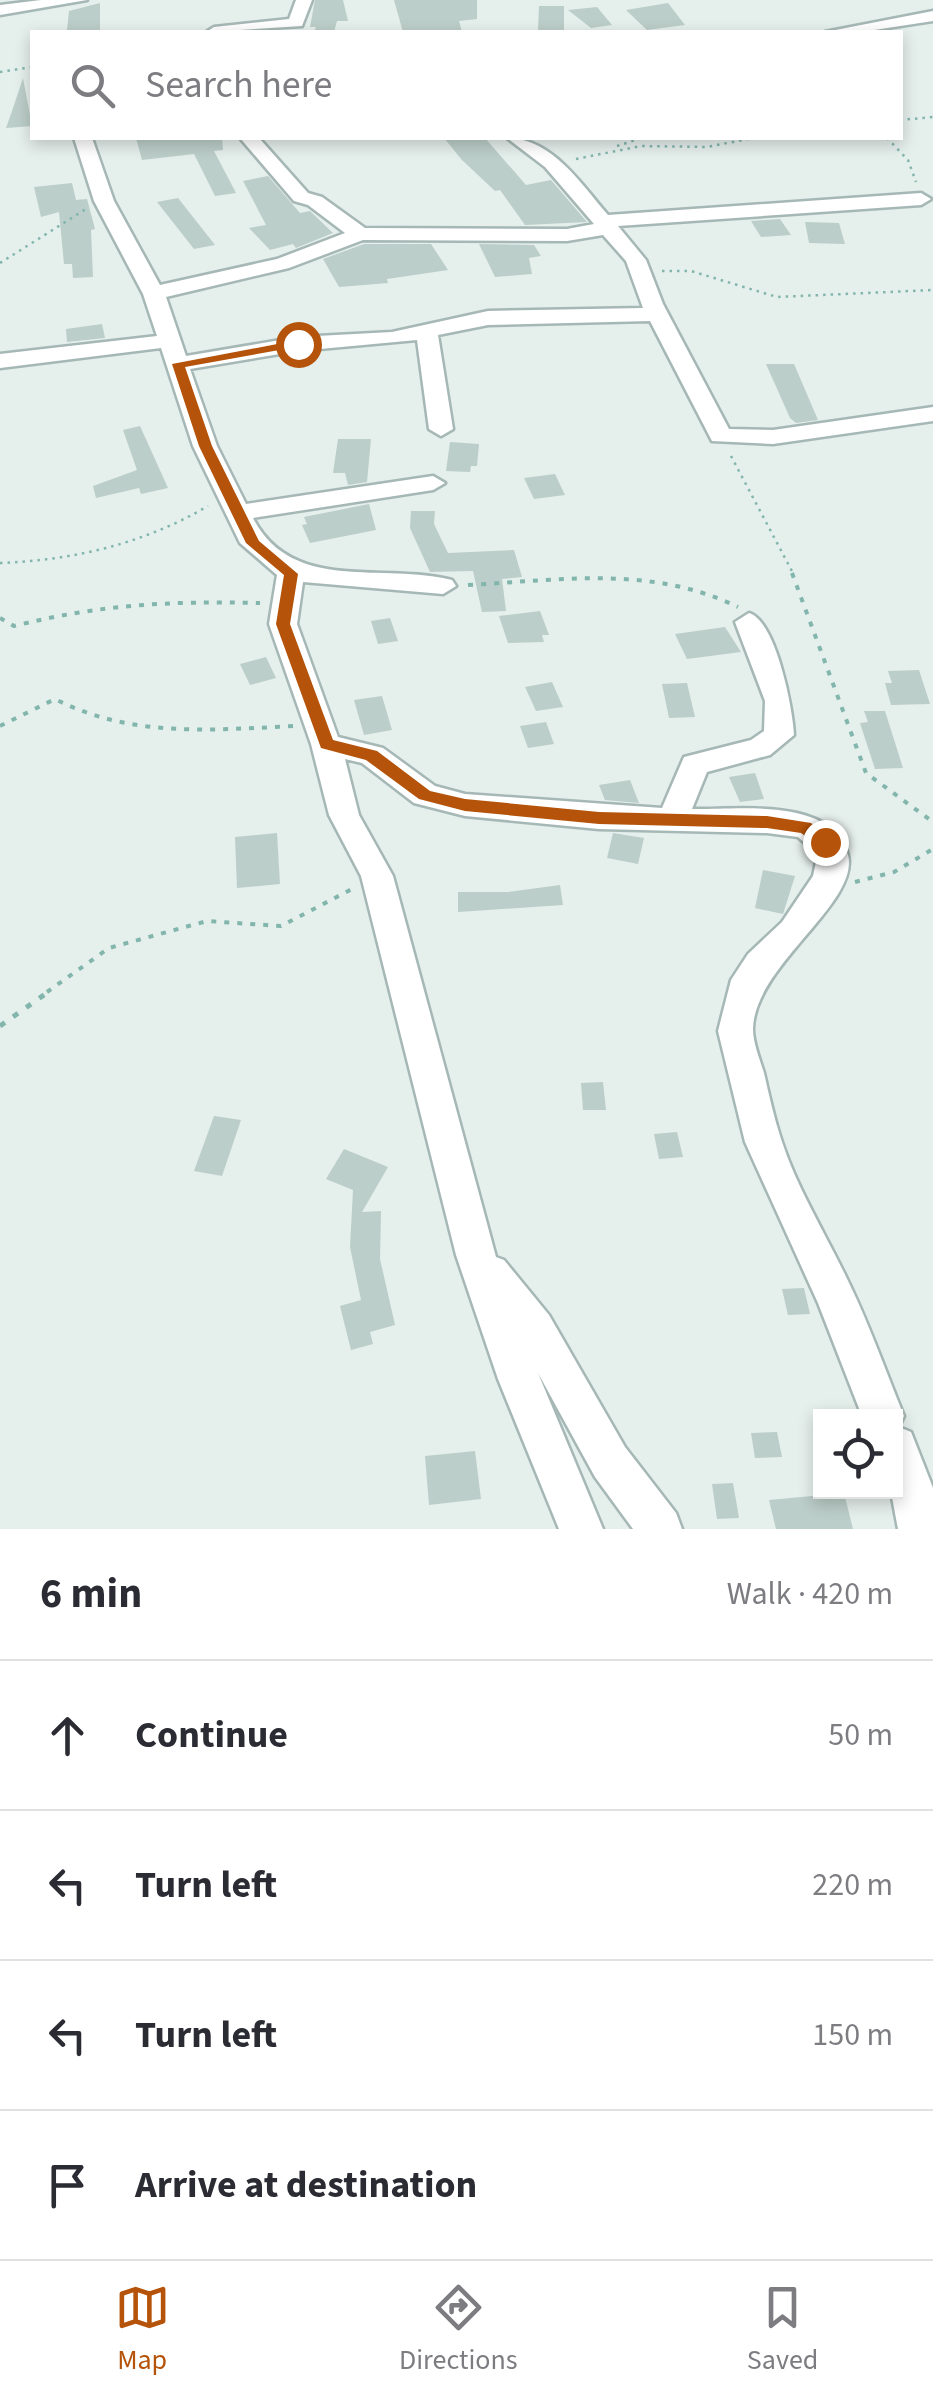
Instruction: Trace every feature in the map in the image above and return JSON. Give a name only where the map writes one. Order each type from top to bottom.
[{"type":"street","points":[[0,10],[79,0]]},
{"type":"street","points":[[232,30],[296,23],[304,0]]},
{"type":"street","points":[[905,0],[933,14]]},
{"type":"street","points":[[57,24],[65,1]]},
{"type":"street","points":[[843,30],[933,14]]},
{"type":"street","points":[[84,140],[104,202],[154,294],[205,446],[253,543],[291,574],[444,586]]},
{"type":"street","points":[[251,140],[301,197],[315,201],[360,234]]},
{"type":"street","points":[[519,140],[552,164],[642,272],[652,304],[720,436],[770,436],[933,414]]},
{"type":"street","points":[[154,294],[204,278],[282,264],[360,234],[567,235],[605,225],[718,210],[921,199]]},
{"type":"street","points":[[0,361],[331,344],[427,332],[488,318],[660,314]]},
{"type":"street","points":[[427,332],[430,382],[438,400],[441,428]]},
{"type":"street","points":[[233,502],[433,483]]},
{"type":"street","points":[[291,574],[283,605],[283,624],[322,734],[344,814],[376,876],[476,1255],[519,1379],[581,1529]]},
{"type":"street","points":[[674,819],[696,764],[760,748],[780,735],[779,701],[749,622]]},
{"type":"street","points":[[322,734],[372,756],[425,795],[465,805],[599,818],[806,827],[825,842],[833,856],[816,903],[760,964],[743,990],[735,1030],[762,1142],[837,1300],[880,1409]]},
{"type":"street","points":[[476,1255],[535,1329],[610,1462],[660,1529]]},
{"type":"street","points":[[903,1465],[914,1494],[920,1529]]},
{"type":"path","points":[[0,72],[30,67]]},
{"type":"path","points":[[903,120],[933,117]]},
{"type":"path","points":[[552,164],[636,140]]},
{"type":"path","points":[[608,150],[707,147],[743,140]]},
{"type":"path","points":[[889,140],[908,160],[921,199]]},
{"type":"path","points":[[0,263],[56,224],[104,202]]},
{"type":"path","points":[[642,272],[691,270],[778,297],[933,290]]},
{"type":"path","points":[[720,436],[799,585],[866,773],[933,822]]},
{"type":"path","points":[[0,563],[89,552],[233,502]]},
{"type":"path","points":[[444,586],[539,583],[593,576],[652,578],[700,588],[737,605],[749,622]]},
{"type":"path","points":[[0,618],[14,626],[92,607],[160,601],[283,605]]},
{"type":"path","points":[[0,726],[54,699],[74,712],[164,730],[322,734]]},
{"type":"path","points":[[816,903],[845,885],[894,872],[933,850]]},
{"type":"path","points":[[0,1026],[108,948],[207,921],[281,926],[376,876]]},
{"type":"building","points":[[315,0],[343,0],[348,21],[337,21],[335,30],[310,27]]},
{"type":"building","points":[[394,0],[477,0],[477,19],[459,21],[461,30],[402,30]]},
{"type":"building","points":[[100,3],[100,30],[67,30],[69,11]]},
{"type":"building","points":[[668,3],[685,25],[647,30],[626,10]]},
{"type":"building","points":[[539,6],[564,6],[564,30],[538,30]]},
{"type":"building","points":[[597,7],[612,25],[591,28],[568,10]]},
{"type":"building","points":[[23,78],[30,126],[6,128]]},
{"type":"building","points":[[137,140],[222,140],[223,150],[214,151],[236,193],[215,196],[194,154],[142,160]]},
{"type":"building","points":[[446,140],[487,140],[526,185],[551,180],[587,222],[525,225],[500,190],[495,191]]},
{"type":"building","points":[[268,176],[300,213],[310,211],[333,233],[296,248],[293,244],[270,250],[249,228],[266,225],[243,181]]},
{"type":"building","points":[[72,183],[76,200],[87,199],[95,229],[91,230],[93,277],[73,278],[72,264],[64,264],[59,212],[41,217],[34,187]]},
{"type":"building","points":[[178,198],[215,245],[194,249],[157,202]]},
{"type":"building","points":[[780,219],[791,235],[761,237],[751,221]]},
{"type":"building","points":[[805,222],[839,223],[845,244],[809,243]]},
{"type":"building","points":[[364,244],[431,244],[448,270],[387,279],[388,283],[339,287],[323,259]]},
{"type":"building","points":[[479,244],[534,245],[541,256],[529,258],[532,274],[495,277]]},
{"type":"building","points":[[102,324],[105,338],[67,342],[66,329]]},
{"type":"building","points":[[766,364],[794,364],[818,420],[796,423],[790,418]]},
{"type":"building","points":[[140,426],[168,488],[141,494],[139,488],[96,498],[93,486],[137,470],[123,430]]},
{"type":"building","points":[[338,439],[371,439],[367,482],[348,485],[345,473],[333,473]]},
{"type":"building","points":[[450,442],[479,444],[477,466],[471,466],[470,472],[446,471]]},
{"type":"building","points":[[555,474],[565,495],[534,499],[524,478]]},
{"type":"building","points":[[369,504],[376,530],[310,543],[302,525],[307,524],[304,517]]},
{"type":"building","points":[[411,511],[435,511],[434,524],[448,553],[514,550],[522,577],[502,579],[506,611],[482,612],[473,571],[430,572],[410,528]]},
{"type":"building","points":[[540,611],[549,635],[542,635],[544,642],[508,643],[499,616]]},
{"type":"building","points":[[390,618],[398,641],[378,644],[371,621]]},
{"type":"building","points":[[725,627],[741,652],[687,659],[675,634]]},
{"type":"building","points":[[266,657],[276,678],[250,685],[240,664]]},
{"type":"building","points":[[919,670],[930,704],[891,705],[885,683],[892,683],[888,671]]},
{"type":"building","points":[[552,682],[563,707],[536,711],[525,687]]},
{"type":"building","points":[[687,683],[695,717],[669,718],[662,684]]},
{"type":"building","points":[[382,696],[392,730],[364,735],[354,700]]},
{"type":"building","points":[[864,711],[885,711],[903,768],[875,769],[860,723],[868,722]]},
{"type":"building","points":[[546,722],[554,744],[528,748],[520,726]]},
{"type":"building","points":[[755,773],[764,799],[740,802],[729,777]]},
{"type":"building","points":[[630,780],[639,803],[605,800],[599,785]]},
{"type":"building","points":[[277,833],[280,884],[237,888],[235,837]]},
{"type":"building","points":[[613,833],[644,838],[638,864],[607,858]]},
{"type":"building","points":[[763,870],[795,876],[783,914],[755,908]]},
{"type":"building","points":[[560,885],[563,905],[458,912],[458,892],[508,892]]},
{"type":"building","points":[[603,1082],[606,1110],[583,1110],[581,1083]]},
{"type":"building","points":[[214,1116],[241,1120],[222,1176],[194,1171]]},
{"type":"building","points":[[677,1132],[683,1157],[659,1159],[654,1134]]},
{"type":"building","points":[[344,1149],[388,1167],[362,1212],[381,1211],[380,1259],[395,1325],[370,1332],[373,1344],[351,1350],[340,1306],[361,1300],[350,1247],[353,1190],[326,1179]]},
{"type":"building","points":[[804,1288],[810,1314],[788,1315],[782,1289]]},
{"type":"building","points":[[777,1432],[782,1457],[755,1458],[751,1433]]},
{"type":"building","points":[[475,1451],[481,1499],[429,1505],[425,1456]]},
{"type":"building","points":[[733,1483],[739,1518],[717,1519],[712,1484]]},
{"type":"building","points":[[813,1496],[813,1499],[846,1499],[853,1529],[776,1529],[769,1500]]},
{"type":"route","points":[[298,344],[178,364],[205,446],[253,543],[291,574],[283,605],[283,624],[326,744],[372,756],[425,795],[465,805],[599,818],[767,822],[806,827],[825,842]]}]
